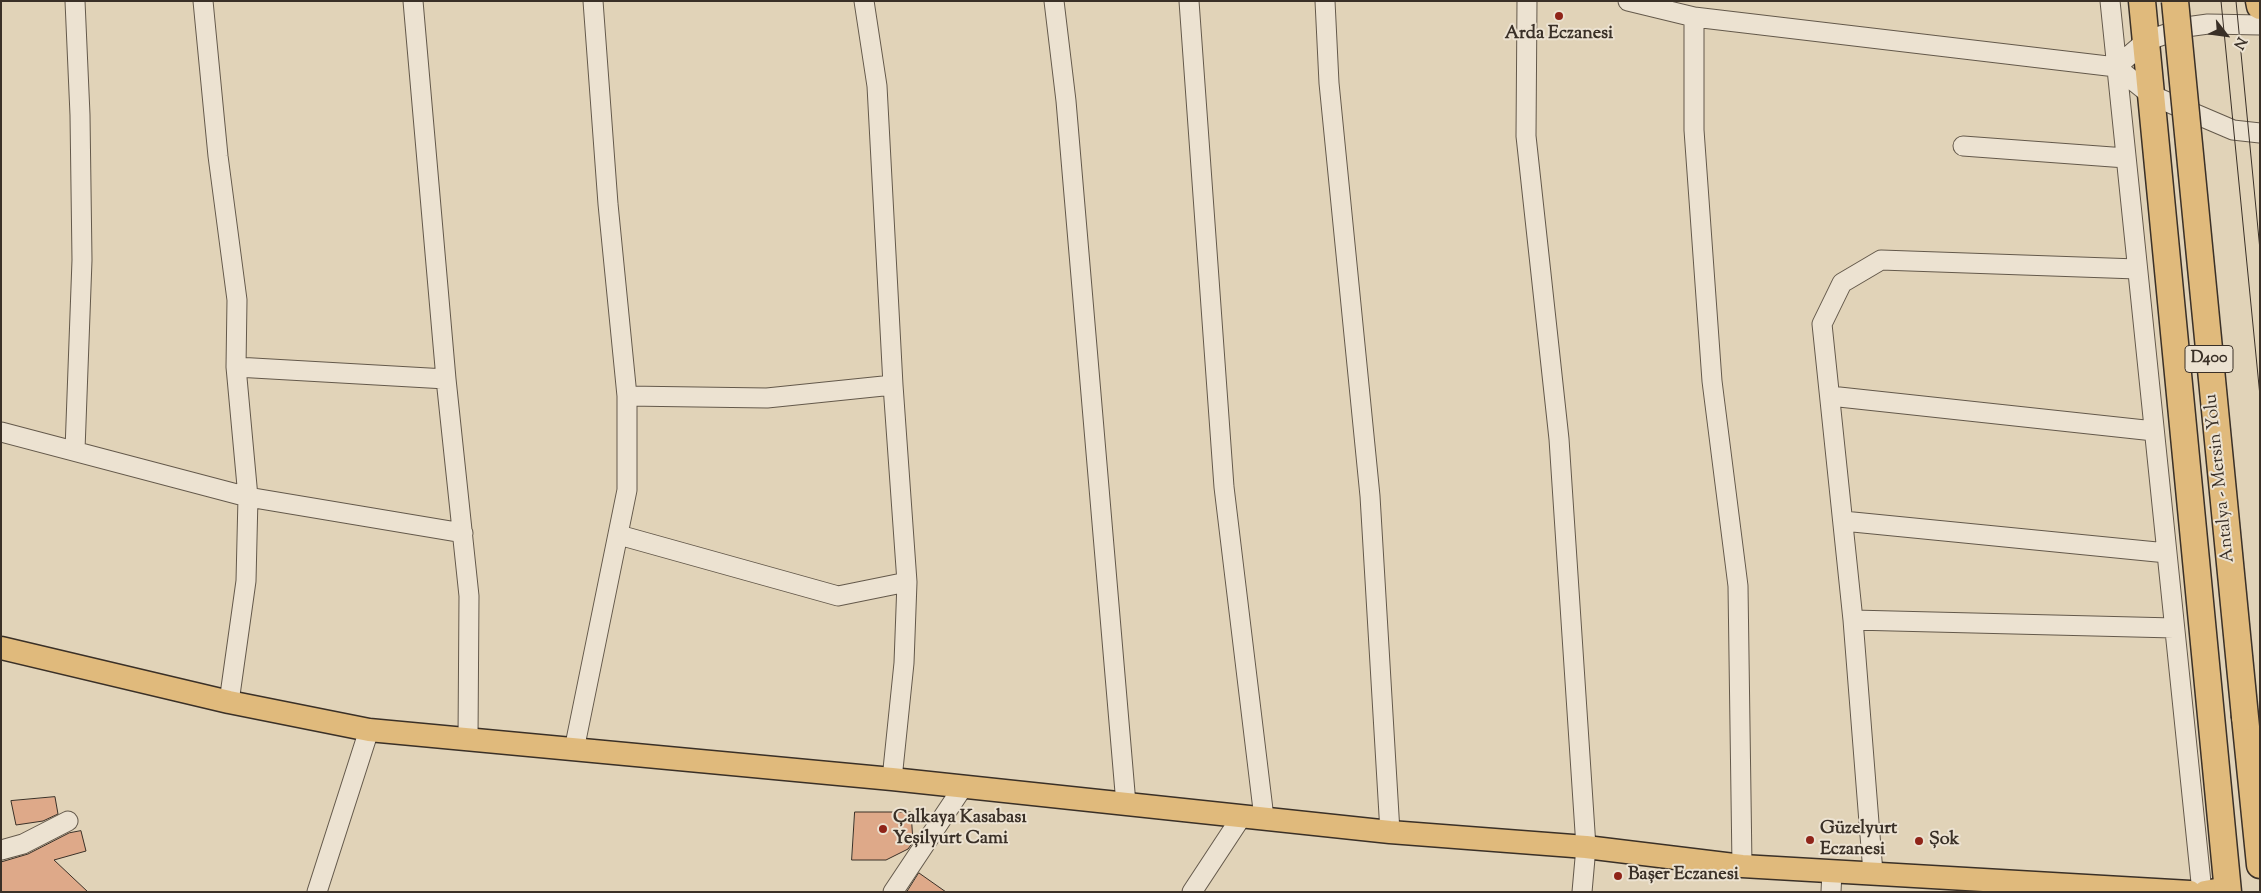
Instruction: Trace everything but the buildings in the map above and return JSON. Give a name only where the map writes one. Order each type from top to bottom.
[{"type":"highway","points":[[2142,1],[2216,891]]},
{"type":"highway","name":"Antalya - Mersin Yolu","points":[[2175,1],[2260,866]]},
{"type":"highway","points":[[2259,1],[2260,6]]},
{"type":"main road","points":[[1,648],[229,702],[370,730],[892,779],[1390,832],[1586,847],[1742,866],[1831,882],[1873,873],[2190,892]]},
{"type":"street","points":[[75,1],[80,115],[82,260],[75,450]]},
{"type":"street","points":[[203,1],[218,156],[237,300],[236,367],[248,497],[246,581],[229,702]]},
{"type":"street","points":[[413,1],[446,379],[469,596],[468,739]]},
{"type":"street","points":[[574,750],[627,490],[627,396],[607,194],[593,1]]},
{"type":"street","points":[[864,1],[877,86],[893,385],[907,582],[904,663],[892,779]]},
{"type":"street","points":[[1054,1],[1069,130],[1126,804]]},
{"type":"street","points":[[1189,1],[1224,487],[1264,818]]},
{"type":"street","points":[[1325,1],[1329,83],[1370,496],[1390,832]]},
{"type":"street","points":[[1527,1],[1526,136],[1559,439],[1586,847],[1582,892]]},
{"type":"street","points":[[1628,1],[1667,6],[1694,16],[2116,67],[2151,95],[2233,130],[2260,133]]},
{"type":"street","points":[[2110,1],[2174,628],[2216,891]]},
{"type":"street","points":[[1694,16],[1694,130],[1711,371],[1738,586],[1742,866]]},
{"type":"street","points":[[2116,67],[2146,41],[2186,27],[2208,24],[2260,25]]},
{"type":"street","points":[[1963,146],[2126,158]]},
{"type":"street","points":[[1873,873],[1854,620],[1822,324],[1842,283],[1881,260],[2137,269]]},
{"type":"street","points":[[236,367],[446,379]]},
{"type":"street","points":[[627,396],[767,398],[893,385]]},
{"type":"street","points":[[1830,396],[2154,431]]},
{"type":"street","points":[[1,432],[248,497],[462,533]]},
{"type":"street","points":[[1843,521],[2167,553]]},
{"type":"street","points":[[619,535],[838,596],[907,582]]},
{"type":"street","points":[[1854,620],[2174,628]]},
{"type":"street","points":[[317,892],[370,730]]},
{"type":"street","points":[[893,892],[964,787]]},
{"type":"street","points":[[1192,892],[1242,816]]},
{"type":"street","points":[[1,850],[23,844],[68,821]]},
{"type":"tram line","points":[[2221,1],[2260,396]]},
{"type":"tram line","points":[[2236,1],[2260,250]]},
{"type":"place","name":"Arda Eczanesi","points":[[1559,16]]},
{"type":"place","name":"Çalkaya Kasabası Yeşilyurt Cami","points":[[883,829]]},
{"type":"place","name":"Güzelyurt Eczanesi","points":[[1810,840]]},
{"type":"place","name":"Şok","points":[[1919,841]]},
{"type":"place","name":"Başer Eczanesi","points":[[1618,876]]}]
